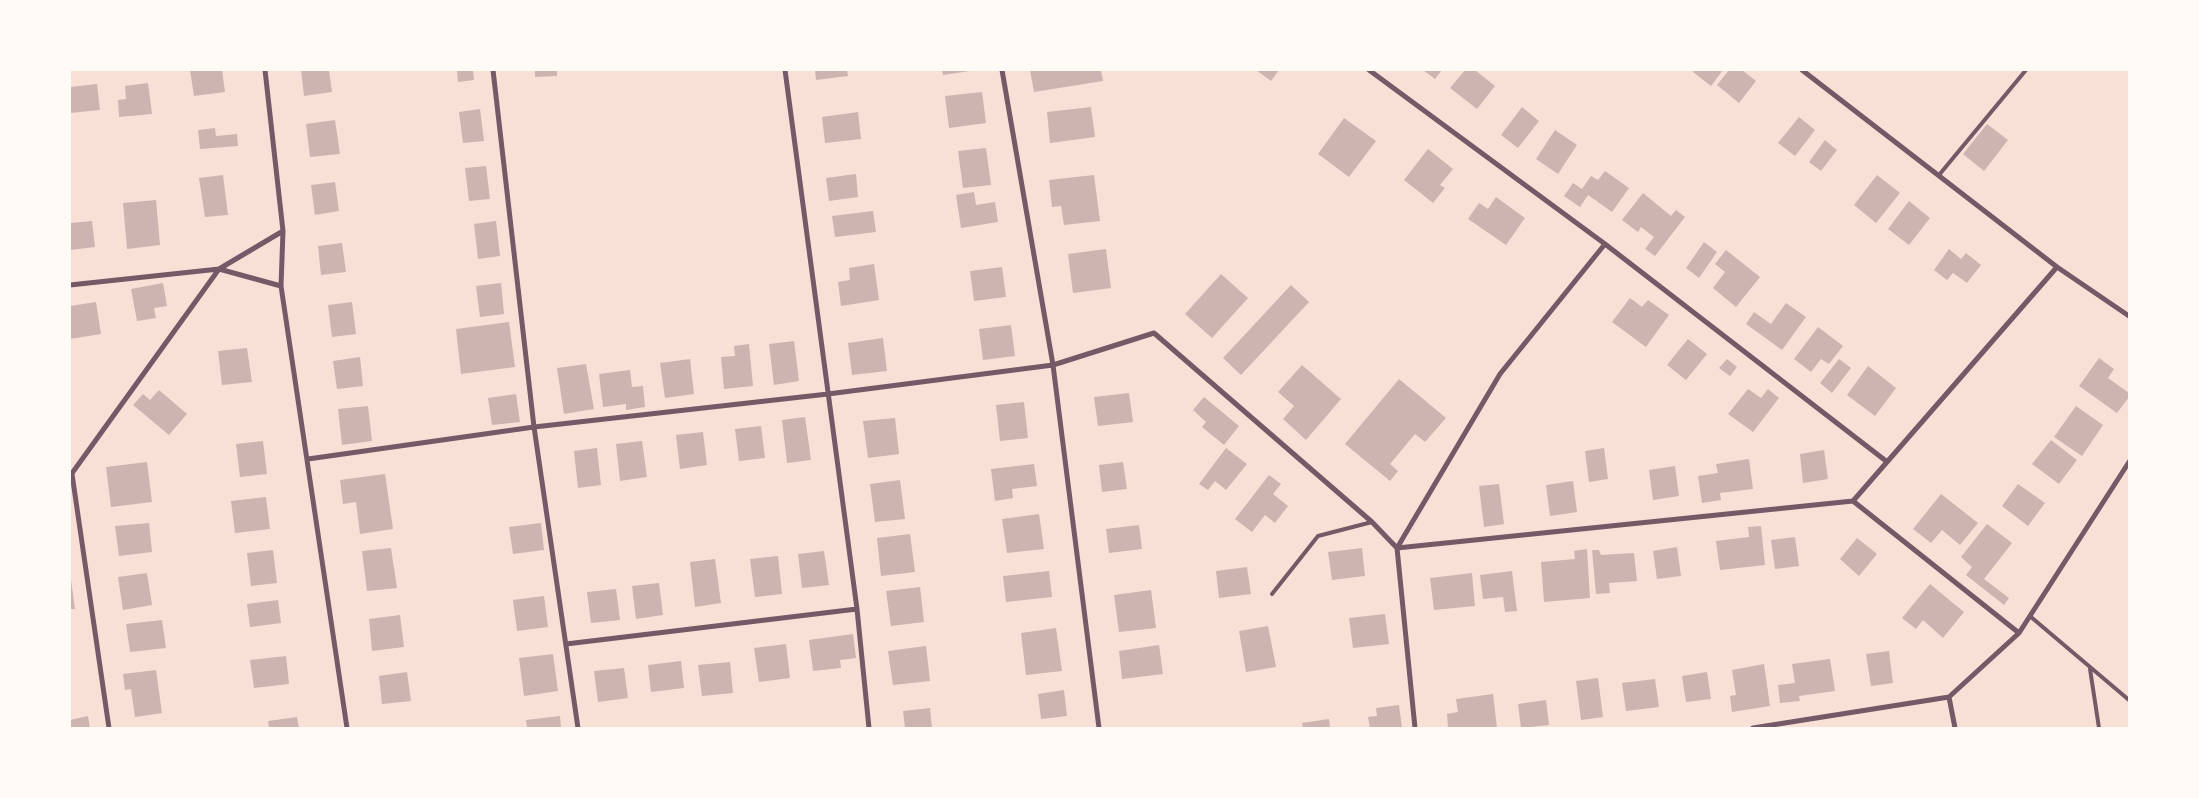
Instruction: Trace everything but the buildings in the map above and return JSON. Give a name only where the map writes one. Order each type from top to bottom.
[{"type":"street","points":[[265,70],[283,231],[281,286],[308,459],[346,728]]},
{"type":"street","points":[[493,70],[534,428],[578,728]]},
{"type":"street","points":[[785,70],[857,609],[869,728]]},
{"type":"street","points":[[1002,70],[1053,365],[1099,728]]},
{"type":"street","points":[[1369,70],[1604,244],[1886,461]]},
{"type":"street","points":[[1802,70],[2057,266],[2129,316]]},
{"type":"street","points":[[109,728],[71,474],[220,269],[283,231]]},
{"type":"street","points":[[1415,728],[1397,548],[1500,374],[1604,244]]},
{"type":"street","points":[[1853,501],[2057,266]]},
{"type":"street","points":[[70,284],[220,269],[281,286]]},
{"type":"street","points":[[308,459],[534,428],[828,394],[1053,365],[1154,333],[1372,522],[1397,548]]},
{"type":"street","points":[[1753,728],[1949,697],[2019,633],[2129,462]]},
{"type":"street","points":[[1397,548],[1853,501],[2019,633]]},
{"type":"street","points":[[566,644],[857,609]]},
{"type":"street","points":[[1949,697],[1955,728]]},
{"type":"lane","points":[[1939,176],[2026,70]]},
{"type":"lane","points":[[1272,594],[1318,536],[1372,522]]},
{"type":"lane","points":[[2031,617],[2090,669],[2129,700]]},
{"type":"lane","points":[[2090,669],[2099,728]]}]
